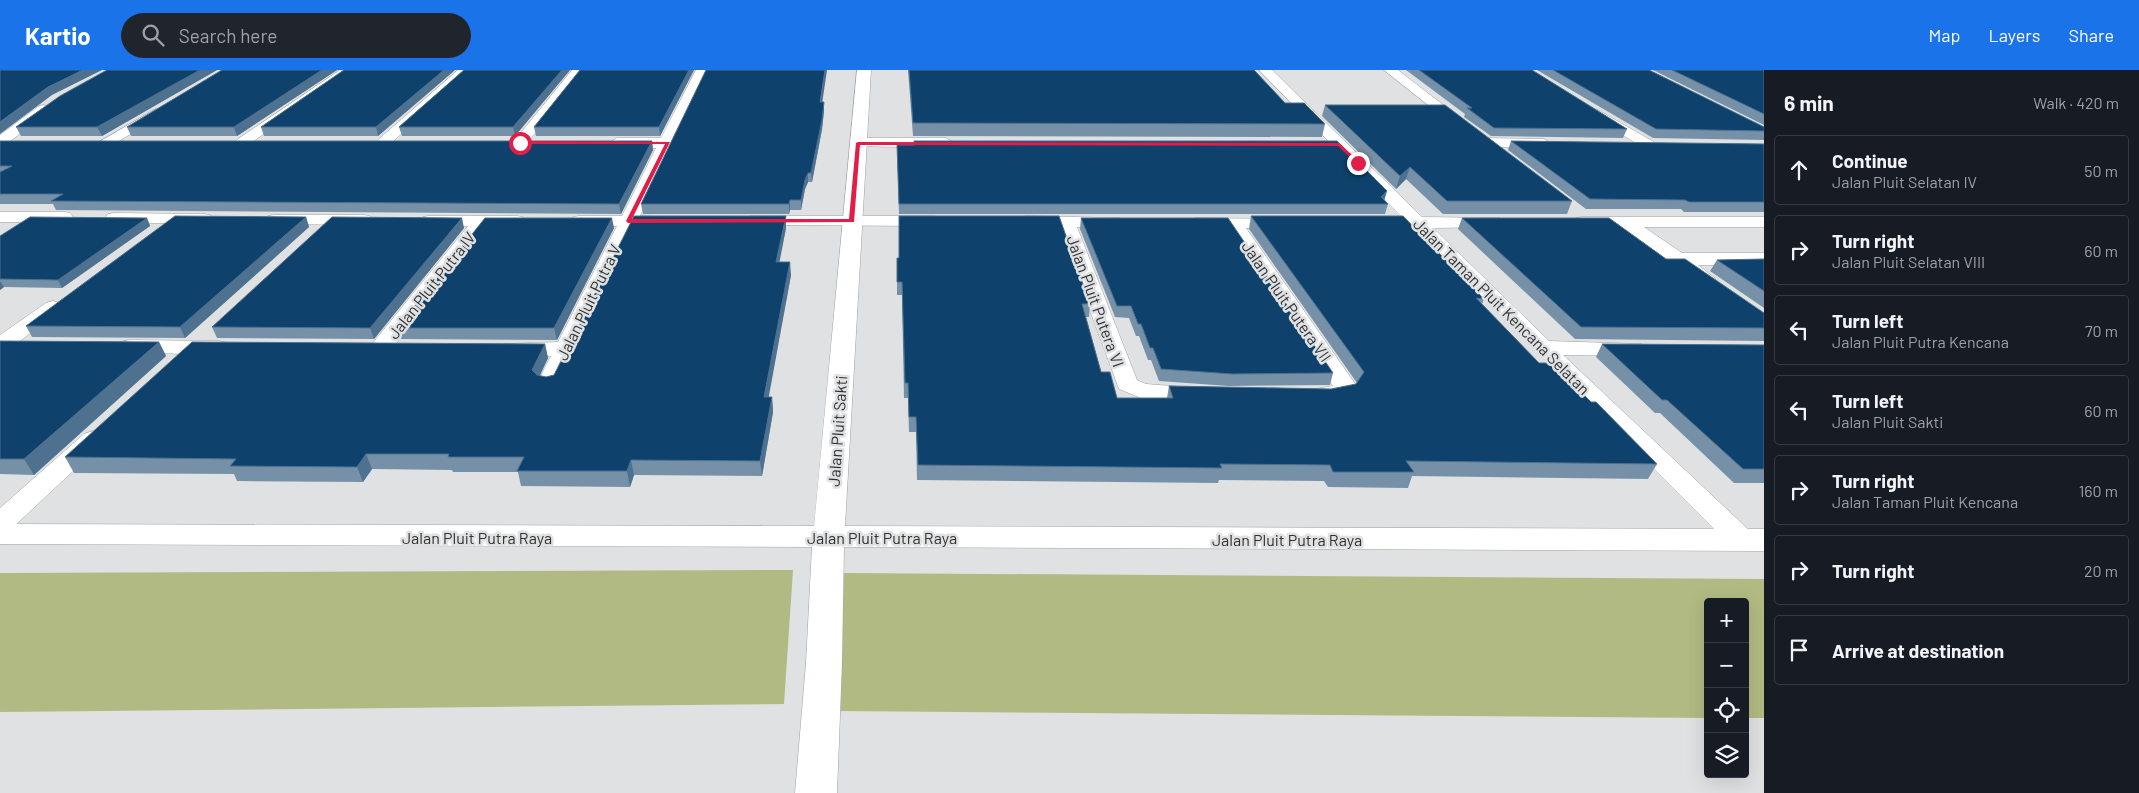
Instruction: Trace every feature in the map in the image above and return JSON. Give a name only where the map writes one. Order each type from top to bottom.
[{"type":"street","points":[[243,142],[348,70]]},
{"type":"street","points":[[384,142],[466,70]]},
{"type":"street","points":[[520,143],[579,70]]},
{"type":"street","name":"Jalan Pluit Putra V","points":[[549,383],[564,349],[668,143],[702,70]]},
{"type":"street","name":"Jalan Pluit Sakti","points":[[816,793],[822,712],[827,557],[864,70]]},
{"type":"street","name":"Jalan Taman Pluit Kencana Selatan","points":[[1265,70],[1329,144],[1418,223],[1543,348],[1753,540]]},
{"type":"street","points":[[1390,70],[1510,161]]},
{"type":"street","points":[[0,142],[58,100]]},
{"type":"street","points":[[107,142],[171,104]]},
{"type":"street","points":[[1583,105],[1649,145]]},
{"type":"street","points":[[0,142],[29,143]]},
{"type":"street","points":[[88,142],[136,142]]},
{"type":"street","points":[[223,142],[271,142]]},
{"type":"street","points":[[365,142],[404,142]]},
{"type":"street","points":[[501,143],[540,143]]},
{"type":"street","points":[[599,143],[668,143]]},
{"type":"street","points":[[858,143],[963,144]]},
{"type":"street","points":[[1486,143],[1563,144]]},
{"type":"street","points":[[1621,144],[1668,145]]},
{"type":"street","points":[[1574,210],[1590,222]]},
{"type":"street","points":[[0,217],[81,218]]},
{"type":"street","points":[[0,231],[24,217]]},
{"type":"street","points":[[99,218],[223,219]]},
{"type":"street","points":[[151,236],[174,219]]},
{"type":"street","points":[[252,220],[377,220]]},
{"type":"street","points":[[308,240],[330,220]]},
{"type":"street","points":[[415,220],[530,221]]},
{"type":"street","name":"Jalan Pluit Putra IV","points":[[409,349],[371,348],[482,221]]},
{"type":"street","points":[[560,221],[678,221]]},
{"type":"street","points":[[737,221],[948,221]]},
{"type":"street","points":[[1014,221],[1135,222]]},
{"type":"street","name":"Jalan Pluit Putera VI","points":[[1066,222],[1125,380],[1130,387],[1141,391],[1219,394]]},
{"type":"street","points":[[1184,222],[1303,223]]},
{"type":"street","points":[[1363,223],[1511,222]]},
{"type":"street","points":[[1560,222],[1764,222]]},
{"type":"street","points":[[1624,222],[1725,292]]},
{"type":"street","name":"Jalan Pluit Putera VII","points":[[1233,223],[1346,388],[1343,392],[1297,395]]},
{"type":"street","points":[[1678,259],[1764,260]]},
{"type":"street","points":[[0,346],[71,293]]},
{"type":"street","points":[[170,367],[212,328]]},
{"type":"street","points":[[0,346],[38,347]]},
{"type":"street","points":[[105,347],[238,348]]},
{"type":"street","points":[[1543,348],[1654,348]]},
{"type":"street","points":[[487,349],[564,349]]},
{"type":"street","points":[[0,523],[108,425]]},
{"type":"street","name":"Jalan Pluit Putra Raya","points":[[0,534],[1753,540]]},
{"type":"green space","points":[[793,570],[784,704],[0,712],[0,573]]},
{"type":"green space","points":[[844,573],[1764,579],[1764,718],[1749,718],[1749,598],[1704,598],[1704,718],[837,711]]},
{"type":"building","points":[[0,70],[83,70],[48,87],[0,122]]},
{"type":"building","points":[[107,70],[200,70],[97,127],[16,127],[60,96]]},
{"type":"building","points":[[222,70],[322,70],[234,127],[127,127]]},
{"type":"building","points":[[344,70],[444,70],[376,127],[261,127]]},
{"type":"building","points":[[464,70],[562,70],[513,127],[399,127]]},
{"type":"building","points":[[580,70],[689,70],[659,127],[534,127]]},
{"type":"building","points":[[706,70],[825,70],[820,102],[824,102],[822,120],[811,173],[808,173],[805,180],[801,200],[790,200],[789,204],[641,204]]},
{"type":"building","points":[[909,70],[1254,70],[1285,103],[1304,103],[1325,124],[913,123]]},
{"type":"building","points":[[1419,70],[1532,70],[1627,129],[1494,128],[1467,108],[1472,108]]},
{"type":"building","points":[[1553,70],[1649,70],[1764,127],[1764,131],[1656,129]]},
{"type":"building","points":[[1672,70],[1764,70],[1764,114]]},
{"type":"building","points":[[1325,105],[1445,105],[1572,201],[1447,201],[1410,167],[1400,176]]},
{"type":"building","points":[[0,141],[652,141],[619,204],[51,201],[63,194],[0,194],[0,172],[12,166],[0,166]]},
{"type":"building","points":[[914,141],[1337,141],[1387,191],[1381,197],[1388,204],[899,204],[897,145],[914,145]]},
{"type":"building","points":[[1511,141],[1764,144],[1764,202],[1590,199]]},
{"type":"building","points":[[175,216],[306,217],[180,327],[26,326]]},
{"type":"building","points":[[634,216],[786,216],[776,262],[790,262],[764,397],[772,397],[760,461],[631,460],[627,471],[517,471],[524,457],[448,457],[449,454],[366,454],[357,467],[230,466],[236,459],[65,457],[192,342],[545,344],[532,370],[537,375],[546,377],[554,375]]},
{"type":"building","points":[[899,216],[1059,216],[1090,304],[1082,304],[1101,372],[1110,372],[1117,398],[1173,398],[1169,386],[1331,389],[1356,384],[1364,372],[1251,216],[1403,216],[1484,299],[1476,298],[1539,363],[1553,363],[1591,402],[1596,402],[1657,464],[1406,461],[1414,472],[1333,472],[1330,465],[1220,464],[1222,468],[918,465],[916,417],[909,417],[908,383],[905,383],[902,282],[897,282]]},
{"type":"building","points":[[30,217],[147,218],[58,280],[0,279],[0,236]]},
{"type":"building","points":[[332,217],[462,218],[370,328],[212,327]]},
{"type":"building","points":[[485,218],[612,218],[554,328],[397,328]]},
{"type":"building","points":[[1081,218],[1228,218],[1333,373],[1232,374],[1161,369],[1153,348],[1150,348],[1141,324],[1138,324],[1131,306],[1117,306]]},
{"type":"building","points":[[1462,218],[1609,218],[1666,259],[1685,259],[1764,313],[1764,328],[1581,327]]},
{"type":"building","points":[[1764,259],[1764,291],[1717,260]]},
{"type":"building","points":[[0,341],[159,342],[24,459],[0,459]]},
{"type":"building","points":[[1602,344],[1764,345],[1764,469],[1743,469],[1667,400],[1662,400]]},
{"type":"route","points":[[520,143],[668,143],[628,221],[852,220],[858,143],[1339,144],[1358,163]]}]
